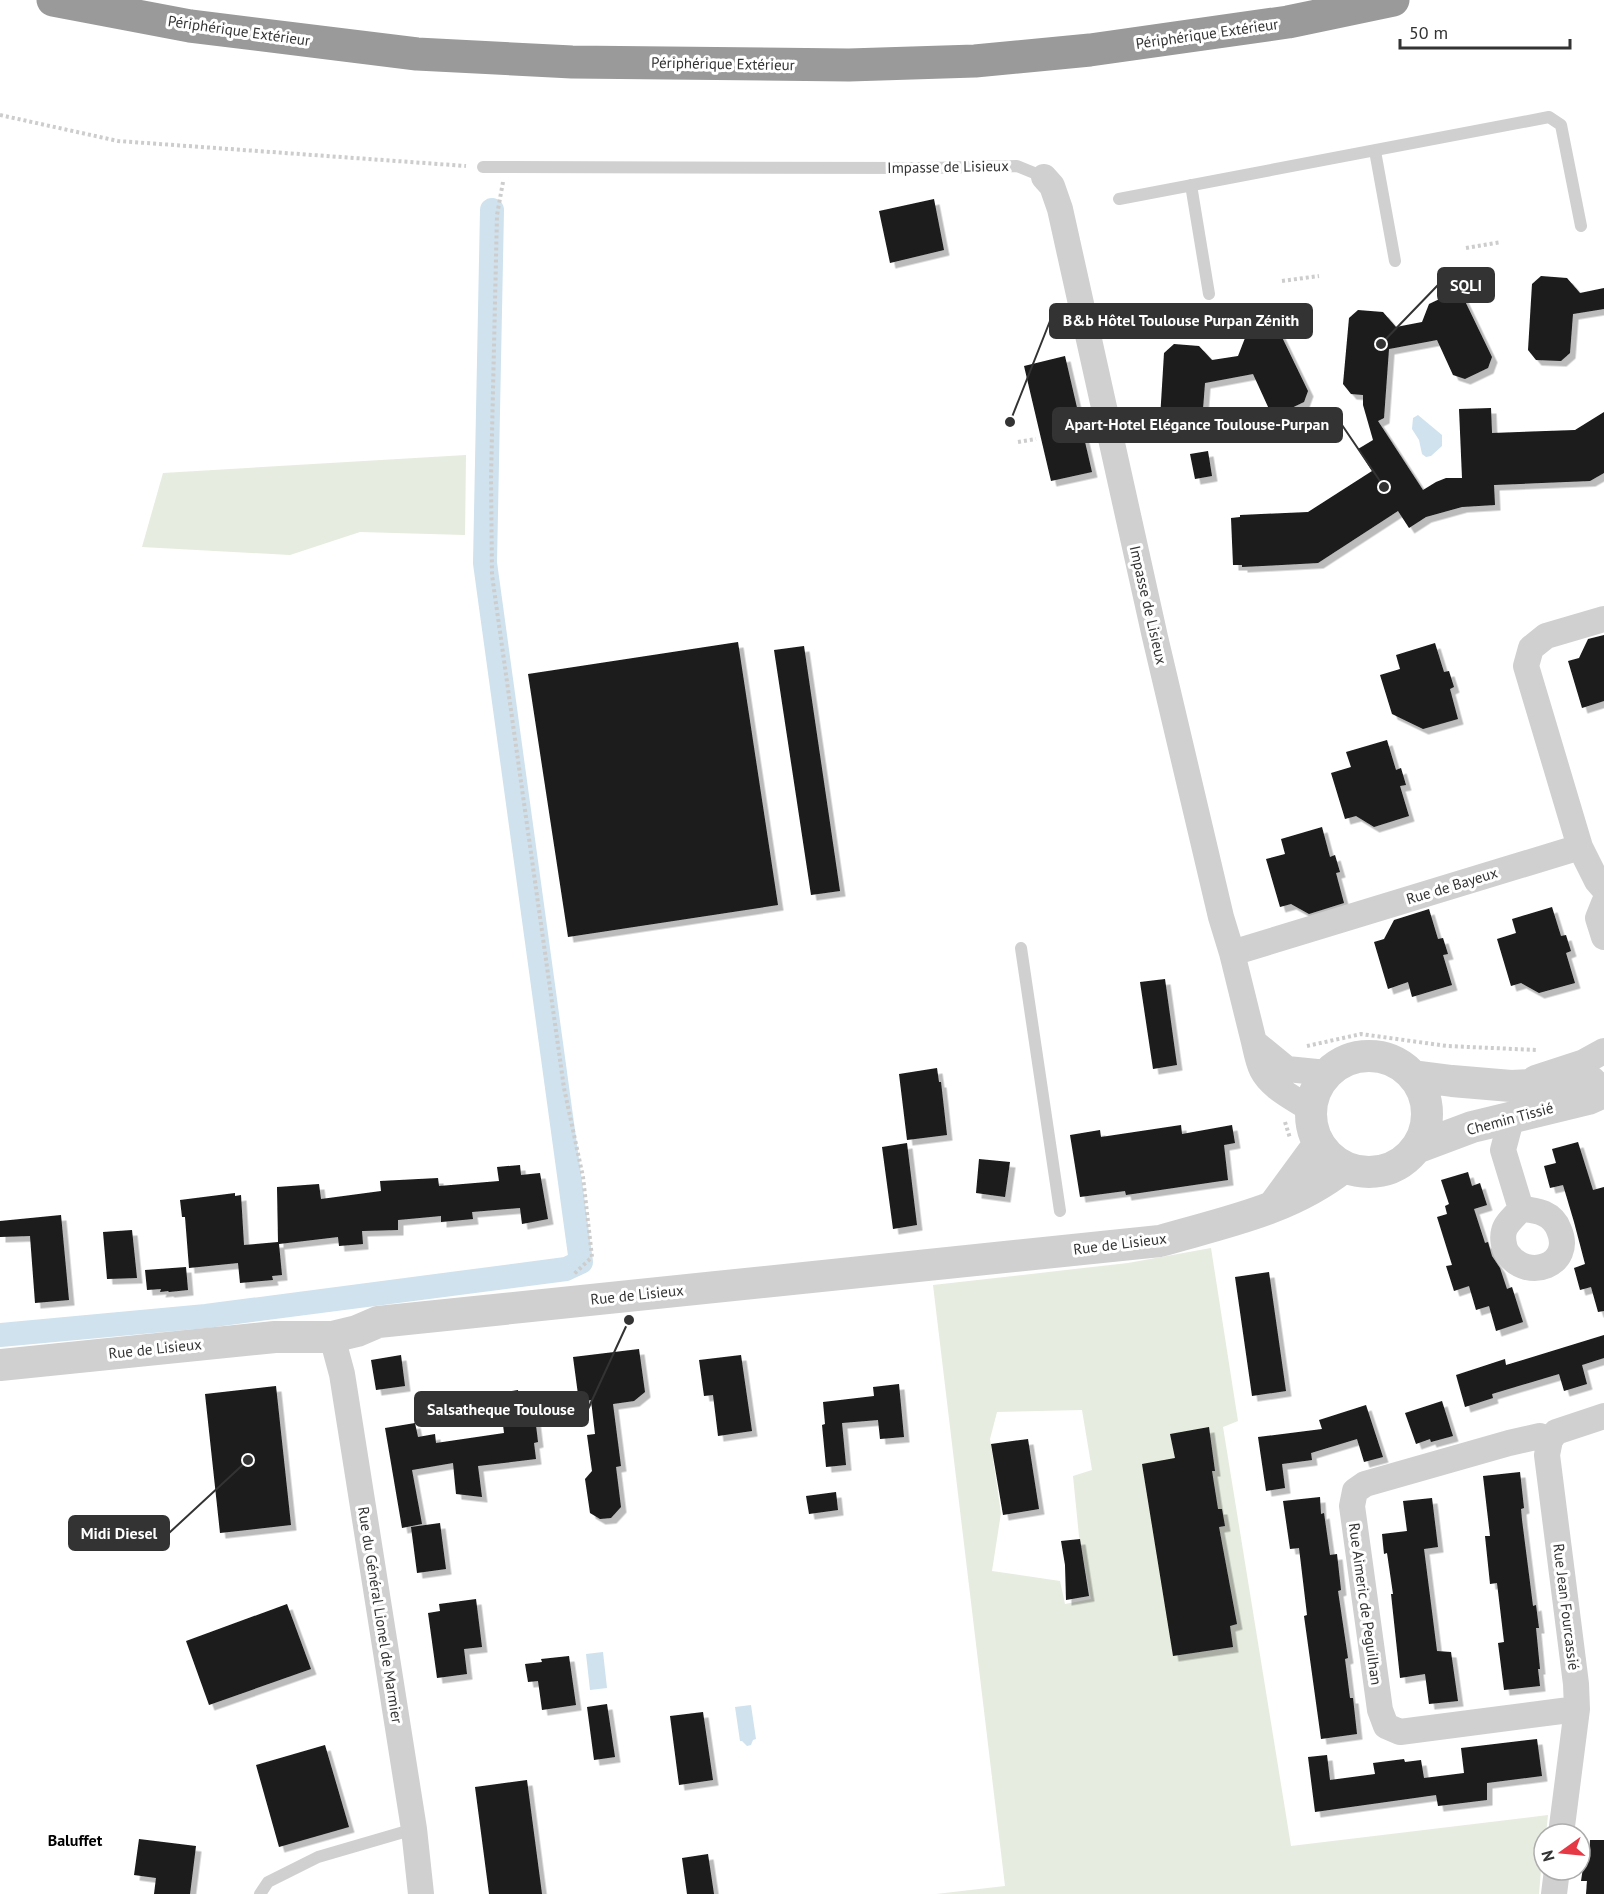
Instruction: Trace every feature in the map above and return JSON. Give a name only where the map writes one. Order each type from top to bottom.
[{"type":"highway","name":"Périphérique Extérieur","points":[[53,0],[190,26],[417,54],[572,62],[849,65],[975,61],[1090,50],[1288,22],[1393,0]]},
{"type":"street","name":"Impasse de Lisieux","points":[[1044,177],[1052,186],[1060,209],[1155,637],[1221,917],[1232,953]]},
{"type":"street","points":[[1604,619],[1546,636],[1531,648],[1526,666],[1580,847],[1597,881],[1604,889]]},
{"type":"street","name":"Rue de Bayeux","points":[[1232,953],[1580,847]]},
{"type":"street","points":[[1604,903],[1598,918],[1604,937]]},
{"type":"street","points":[[1232,953],[1254,1042],[1310,1109]]},
{"type":"street","points":[[1521,1209],[1503,1150],[1512,1101],[1604,1051]]},
{"type":"street","points":[[1271,1209],[1305,1145],[1313,1134],[1310,1109],[1315,1091],[1327,1073],[1348,1059],[1369,1055],[1383,1057],[1394,1061],[1413,1076],[1421,1088],[1427,1108],[1427,1121],[1423,1135],[1416,1148],[1396,1166],[1381,1171],[1361,1172],[1344,1167],[1305,1145]]},
{"type":"street","points":[[1283,1079],[1327,1073]]},
{"type":"street","name":"Chemin Tissié","points":[[1413,1076],[1452,1081],[1512,1101]]},
{"type":"street","name":"Chemin Tissié","points":[[1416,1148],[1472,1127],[1512,1101],[1557,1085],[1600,1094]]},
{"type":"street","points":[[1472,1127],[1503,1150]]},
{"type":"street","name":"Rue de Lisieux","points":[[0,1365],[275,1337],[332,1337],[378,1322],[1160,1241],[1271,1209],[1316,1187],[1344,1167]]},
{"type":"street","name":"Rue du Général Lionel de Marmier","points":[[332,1337],[342,1374],[414,1829],[421,1894]]},
{"type":"street","points":[[1550,1440],[1556,1432],[1604,1416]]},
{"type":"street","name":"Rue Aimeric de Peguilhan","points":[[1550,1440],[1540,1436],[1509,1443],[1365,1485],[1355,1491],[1352,1506],[1380,1710],[1386,1726],[1400,1732],[1576,1709]]},
{"type":"street","name":"Rue Jean Fourcassié","points":[[1550,1440],[1547,1455],[1576,1684],[1576,1709],[1562,1822]]},
{"type":"lane","points":[[1119,199],[1550,117],[1561,125],[1581,226]]},
{"type":"lane","points":[[1375,151],[1395,261]]},
{"type":"lane","name":"Impasse de Lisieux","points":[[483,167],[926,168],[1017,166],[1044,177]]},
{"type":"lane","points":[[1191,185],[1209,294]]},
{"type":"lane","points":[[1021,948],[1060,1211]]},
{"type":"lane","points":[[260,1894],[268,1882],[318,1857],[414,1829]]},
{"type":"path","points":[[0,115],[118,141],[483,167]]},
{"type":"path","points":[[506,167],[497,215],[491,478],[492,575],[564,1088],[583,1177],[592,1257],[566,1282]]},
{"type":"path","points":[[1466,248],[1502,242]]},
{"type":"path","points":[[1282,281],[1319,276]]},
{"type":"path","points":[[1018,442],[1036,439]]},
{"type":"path","points":[[1305,1145],[1289,1131],[1277,1100],[1283,1079],[1296,1053],[1305,1046],[1361,1034],[1447,1046],[1539,1051]]},
{"type":"shaded area","points":[[466,455],[465,535],[360,532],[290,555],[142,547],[163,473]]},
{"type":"shaded area","points":[[1211,1248],[1238,1421],[1223,1427],[1291,1846],[1548,1815],[1547,1822],[1532,1822],[1532,1882],[1540,1882],[1539,1894],[936,1894],[1005,1886],[933,1285],[1128,1263]],"holes":[[[1082,1410],[1092,1470],[1073,1476],[1079,1536],[1091,1599],[1065,1604],[1060,1581],[992,1571],[1001,1513],[990,1439],[997,1412]]]},
{"type":"water","points":[[1418,415],[1442,435],[1442,446],[1431,456],[1426,457],[1422,454],[1419,440],[1412,429],[1413,418]]},
{"type":"water","points":[[603,1652],[607,1688],[590,1690],[586,1654]]},
{"type":"water","points":[[751,1705],[756,1739],[747,1746],[740,1741],[735,1707]]},
{"type":"building","points":[[934,199],[944,250],[890,263],[879,211]]},
{"type":"building","points":[[1541,276],[1567,278],[1580,293],[1604,288],[1604,309],[1573,314],[1570,353],[1561,361],[1536,360],[1528,350],[1532,284]]},
{"type":"building","points":[[1452,293],[1463,297],[1492,357],[1488,368],[1465,379],[1453,375],[1437,340],[1389,349],[1384,418],[1378,421],[1423,490],[1446,478],[1462,478],[1459,409],[1491,408],[1492,433],[1575,430],[1604,412],[1604,473],[1590,481],[1494,485],[1495,505],[1462,507],[1426,517],[1409,528],[1398,511],[1318,563],[1242,567],[1242,565],[1233,565],[1231,518],[1240,517],[1240,515],[1308,512],[1372,471],[1358,449],[1373,440],[1363,405],[1363,395],[1351,394],[1343,384],[1349,318],[1358,310],[1383,312],[1396,327],[1422,322],[1429,304]]},
{"type":"building","points":[[1268,327],[1279,331],[1308,391],[1304,402],[1281,413],[1269,409],[1253,374],[1205,383],[1202,422],[1193,430],[1168,428],[1160,419],[1164,353],[1174,344],[1199,346],[1212,360],[1238,356],[1245,338]]},
{"type":"building","points":[[1065,356],[1092,472],[1051,481],[1024,366]]},
{"type":"building","points":[[1208,451],[1212,476],[1195,479],[1190,454]]},
{"type":"building","points":[[1604,635],[1604,701],[1582,708],[1568,661],[1579,658],[1588,639]]},
{"type":"building","points":[[738,642],[778,905],[568,937],[528,674]]},
{"type":"building","points":[[1435,643],[1444,672],[1449,671],[1454,687],[1450,689],[1458,719],[1423,729],[1392,714],[1380,675],[1400,669],[1396,655]]},
{"type":"building","points":[[804,646],[840,891],[811,895],[774,650]]},
{"type":"building","points":[[1387,740],[1396,770],[1401,768],[1406,785],[1400,786],[1409,816],[1374,827],[1356,816],[1345,819],[1331,773],[1351,767],[1346,752]]},
{"type":"building","points":[[1322,827],[1330,857],[1335,855],[1340,872],[1336,873],[1344,903],[1309,914],[1291,904],[1280,907],[1266,859],[1285,854],[1281,839]]},
{"type":"building","points":[[1552,907],[1561,936],[1566,935],[1571,951],[1566,953],[1575,983],[1539,993],[1521,983],[1511,986],[1497,939],[1516,933],[1512,919]]},
{"type":"building","points":[[1429,909],[1438,939],[1443,938],[1448,954],[1443,955],[1452,985],[1412,997],[1408,982],[1388,989],[1374,942],[1384,939],[1394,920]]},
{"type":"building","points":[[1165,979],[1177,1065],[1153,1069],[1140,982]]},
{"type":"building","points":[[937,1068],[939,1082],[941,1082],[947,1135],[907,1140],[899,1074]]},
{"type":"building","points":[[1181,1125],[1182,1134],[1232,1125],[1235,1143],[1224,1145],[1228,1180],[1126,1195],[1125,1191],[1080,1197],[1070,1135],[1100,1130],[1101,1137]]},
{"type":"building","points":[[1578,1142],[1593,1190],[1604,1187],[1604,1311],[1598,1312],[1591,1287],[1580,1290],[1574,1268],[1585,1264],[1563,1185],[1550,1188],[1544,1166],[1556,1163],[1552,1149]]},
{"type":"building","points":[[907,1143],[917,1225],[893,1229],[882,1147]]},
{"type":"building","points":[[979,1159],[1010,1162],[1005,1197],[976,1193]]},
{"type":"building","points":[[520,1165],[521,1175],[540,1173],[548,1219],[522,1224],[520,1208],[472,1212],[473,1219],[441,1222],[441,1216],[398,1220],[398,1230],[362,1231],[363,1244],[339,1246],[338,1237],[279,1244],[282,1275],[272,1276],[273,1280],[240,1283],[238,1263],[189,1268],[185,1217],[182,1217],[180,1200],[235,1193],[235,1196],[241,1195],[244,1245],[278,1242],[277,1187],[319,1184],[321,1199],[381,1191],[380,1181],[438,1178],[439,1186],[499,1181],[497,1167]]},
{"type":"building","points":[[1468,1172],[1472,1186],[1480,1183],[1487,1205],[1474,1209],[1485,1243],[1488,1242],[1507,1289],[1512,1287],[1523,1322],[1496,1331],[1489,1306],[1476,1310],[1469,1286],[1454,1291],[1446,1266],[1452,1265],[1437,1217],[1447,1214],[1445,1206],[1449,1204],[1441,1180]]},
{"type":"building","points":[[61,1215],[69,1300],[35,1303],[30,1236],[0,1237],[0,1221]]},
{"type":"building","points":[[132,1230],[137,1278],[107,1279],[103,1232]]},
{"type":"building","points":[[186,1267],[188,1290],[160,1292],[161,1289],[147,1290],[145,1270]]},
{"type":"building","points":[[1269,1272],[1286,1391],[1252,1396],[1235,1277]]},
{"type":"building","points":[[1604,1335],[1604,1358],[1582,1365],[1587,1384],[1564,1391],[1559,1374],[1492,1394],[1493,1398],[1465,1407],[1456,1375],[1505,1359],[1506,1365]]},
{"type":"building","points":[[639,1349],[645,1392],[634,1401],[613,1404],[621,1466],[616,1467],[621,1507],[611,1518],[600,1519],[590,1513],[585,1479],[592,1471],[587,1435],[595,1434],[591,1400],[579,1402],[573,1357]]},
{"type":"building","points":[[401,1355],[405,1386],[376,1390],[371,1360]]},
{"type":"building","points":[[741,1355],[752,1431],[718,1436],[713,1395],[704,1396],[699,1360]]},
{"type":"building","points":[[899,1384],[904,1437],[880,1439],[878,1420],[842,1423],[846,1465],[826,1467],[822,1425],[825,1424],[823,1402],[874,1396],[873,1387]]},
{"type":"building","points":[[276,1386],[291,1525],[220,1533],[205,1394]]},
{"type":"building","points":[[518,1390],[522,1418],[535,1417],[538,1442],[534,1443],[536,1459],[478,1466],[482,1497],[456,1494],[453,1463],[412,1470],[422,1524],[402,1528],[385,1428],[415,1423],[418,1437],[435,1434],[436,1443],[504,1433],[499,1393]]},
{"type":"building","points":[[1442,1401],[1453,1436],[1431,1442],[1430,1439],[1416,1444],[1405,1413]]},
{"type":"building","points":[[1366,1405],[1383,1457],[1364,1462],[1357,1439],[1311,1453],[1312,1460],[1282,1464],[1285,1488],[1266,1491],[1258,1437],[1322,1429],[1319,1420]]},
{"type":"building","points":[[1209,1427],[1215,1471],[1212,1471],[1218,1509],[1222,1509],[1225,1526],[1219,1527],[1237,1624],[1230,1626],[1233,1647],[1173,1656],[1142,1464],[1175,1458],[1170,1434]]},
{"type":"building","points":[[1028,1439],[1039,1509],[1003,1515],[991,1444]]},
{"type":"building","points":[[1520,1472],[1524,1508],[1521,1509],[1522,1520],[1533,1606],[1536,1605],[1539,1628],[1536,1628],[1540,1686],[1504,1690],[1498,1643],[1504,1642],[1497,1583],[1490,1584],[1485,1536],[1490,1536],[1483,1476]]},
{"type":"building","points":[[836,1492],[838,1510],[809,1514],[806,1496]]},
{"type":"building","points":[[1320,1497],[1321,1514],[1324,1513],[1330,1555],[1337,1554],[1341,1590],[1338,1591],[1348,1658],[1345,1659],[1357,1734],[1321,1739],[1304,1616],[1307,1615],[1299,1548],[1290,1549],[1283,1501]]},
{"type":"building","points":[[1432,1498],[1438,1547],[1424,1549],[1437,1651],[1451,1652],[1458,1701],[1429,1704],[1425,1674],[1400,1678],[1391,1594],[1393,1594],[1382,1534],[1407,1531],[1403,1501]]},
{"type":"building","points":[[440,1523],[446,1569],[417,1573],[411,1527]]},
{"type":"building","points":[[1080,1539],[1089,1596],[1066,1600],[1065,1565],[1061,1541]]},
{"type":"building","points":[[476,1599],[482,1647],[464,1649],[467,1674],[437,1678],[428,1613],[440,1611],[439,1604]]},
{"type":"building","points":[[287,1604],[311,1669],[209,1705],[186,1641]]},
{"type":"building","points":[[569,1656],[576,1705],[542,1710],[538,1681],[528,1682],[525,1664],[542,1662],[541,1659]]},
{"type":"building","points":[[607,1704],[615,1757],[594,1760],[587,1707]]},
{"type":"building","points":[[703,1712],[713,1780],[679,1785],[670,1716]]},
{"type":"building","points":[[1537,1739],[1542,1776],[1487,1783],[1487,1800],[1438,1806],[1436,1795],[1315,1812],[1308,1757],[1327,1755],[1330,1780],[1375,1774],[1373,1763],[1404,1759],[1405,1762],[1421,1760],[1424,1778],[1464,1773],[1461,1748]]},
{"type":"building","points":[[325,1745],[349,1827],[279,1847],[256,1765]]},
{"type":"building","points":[[527,1780],[542,1894],[489,1894],[475,1787]]},
{"type":"building","points":[[139,1839],[196,1846],[190,1894],[154,1894],[156,1878],[134,1875]]},
{"type":"building","points":[[1592,1840],[1604,1840],[1604,1894],[1586,1894],[1587,1882],[1592,1882]]},
{"type":"building","points":[[708,1854],[714,1894],[687,1894],[682,1858]]},
{"type":"waterway","points":[[0,1335],[206,1316],[566,1269],[581,1262],[485,563],[492,210]]},
{"type":"place","name":"SQLI","points":[[1381,344]]},
{"type":"place","name":"B&b Hôtel Toulouse Purpan Zénith","points":[[1010,422]]},
{"type":"place","name":"Apart-Hotel Elégance Toulouse-Purpan","points":[[1384,487]]},
{"type":"place","name":"Salsatheque Toulouse","points":[[629,1320]]},
{"type":"place","name":"Midi Diesel","points":[[248,1460]]},
{"type":"district","name":"Baluffet","points":[[75,1840]]}]
